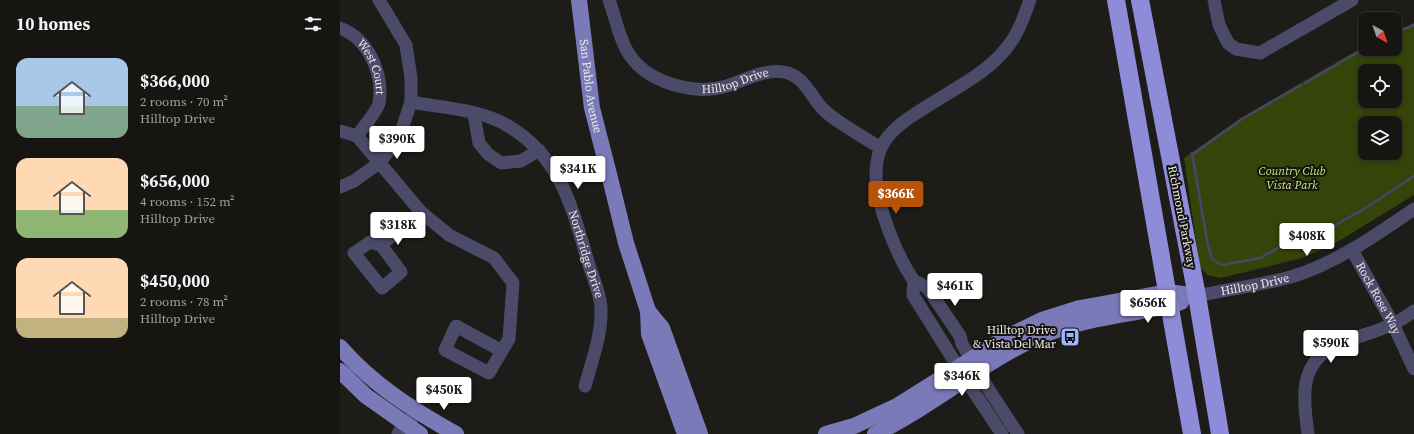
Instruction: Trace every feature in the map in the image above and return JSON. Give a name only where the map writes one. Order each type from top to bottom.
[{"type":"highway","points":[[1116,0],[1192,434]]},
{"type":"highway","name":"Richmond Parkway","points":[[1140,0],[1197,296],[1220,434]]},
{"type":"main road","name":"San Pablo Avenue","points":[[579,0],[592,108],[626,243],[648,311],[649,334],[685,434]]},
{"type":"main road","name":"Hilltop Drive","points":[[875,434],[920,410],[969,370],[1025,328],[1060,313],[1197,296]]},
{"type":"main road","name":"San Pablo Avenue","points":[[648,311],[662,328],[700,434]]},
{"type":"main road","points":[[340,347],[367,376],[418,413],[456,434]]},
{"type":"main road","name":"Hilltop Drive","points":[[826,434],[876,417],[969,370]]},
{"type":"main road","points":[[340,371],[366,396],[411,432]]},
{"type":"street","points":[[342,188],[379,163],[399,138],[411,102],[411,78],[406,45],[379,0]]},
{"type":"street","name":"Hilltop Drive","points":[[610,0],[626,49],[642,68],[666,82],[686,88],[711,89],[771,71],[788,73],[800,79],[829,114],[881,148]]},
{"type":"street","points":[[1018,434],[914,295],[914,282],[892,240],[876,192],[876,174],[881,148],[890,134],[905,120],[972,78],[993,61],[1013,40],[1022,22],[1030,0]]},
{"type":"street","points":[[1214,0],[1219,25],[1228,43],[1236,49],[1260,53],[1352,0]]},
{"type":"street","name":"West Court","points":[[340,28],[351,32],[365,46],[374,62],[378,82],[379,104],[357,136]]},
{"type":"street","name":"Northridge Drive","points":[[411,102],[494,119],[510,127],[539,150],[560,178],[574,214],[601,308],[598,337],[585,386]]},
{"type":"street","points":[[474,114],[479,144],[488,154],[501,163],[521,162],[539,150]]},
{"type":"street","points":[[340,131],[357,136],[421,212],[449,235],[494,258],[513,283],[509,339],[502,352]]},
{"type":"street","name":"Hilltop Drive","points":[[1197,296],[1293,276],[1325,264],[1352,250],[1414,209]]},
{"type":"street","points":[[381,244],[421,212]]},
{"type":"street","name":"Rock Rose Way","points":[[1352,250],[1393,324],[1414,369]]},
{"type":"street","points":[[1308,434],[1305,390],[1306,381],[1320,356],[1329,348],[1341,342],[1393,324],[1414,311]]},
{"type":"street","points":[[969,370],[1002,434]]},
{"type":"street","points":[[411,432],[418,413]]},
{"type":"green space","name":"Country Club Vista Park","points":[[1414,23],[1414,195],[1334,244],[1302,258],[1221,278],[1207,275],[1200,267],[1184,158],[1241,118],[1358,50],[1358,56],[1402,56],[1402,29]]},
{"type":"waterway","points":[[1402,30],[1414,25]]},
{"type":"waterway","points":[[1305,83],[1358,52]]},
{"type":"waterway","points":[[1193,154],[1242,119],[1301,85]]},
{"type":"waterway","points":[[1192,153],[1208,246],[1213,260],[1222,265],[1260,258],[1282,246],[1307,239],[1364,209],[1414,176]]},
{"type":"place","name":"Hilltop Drive & Vista Del Mar","points":[[1070,337]]}]
